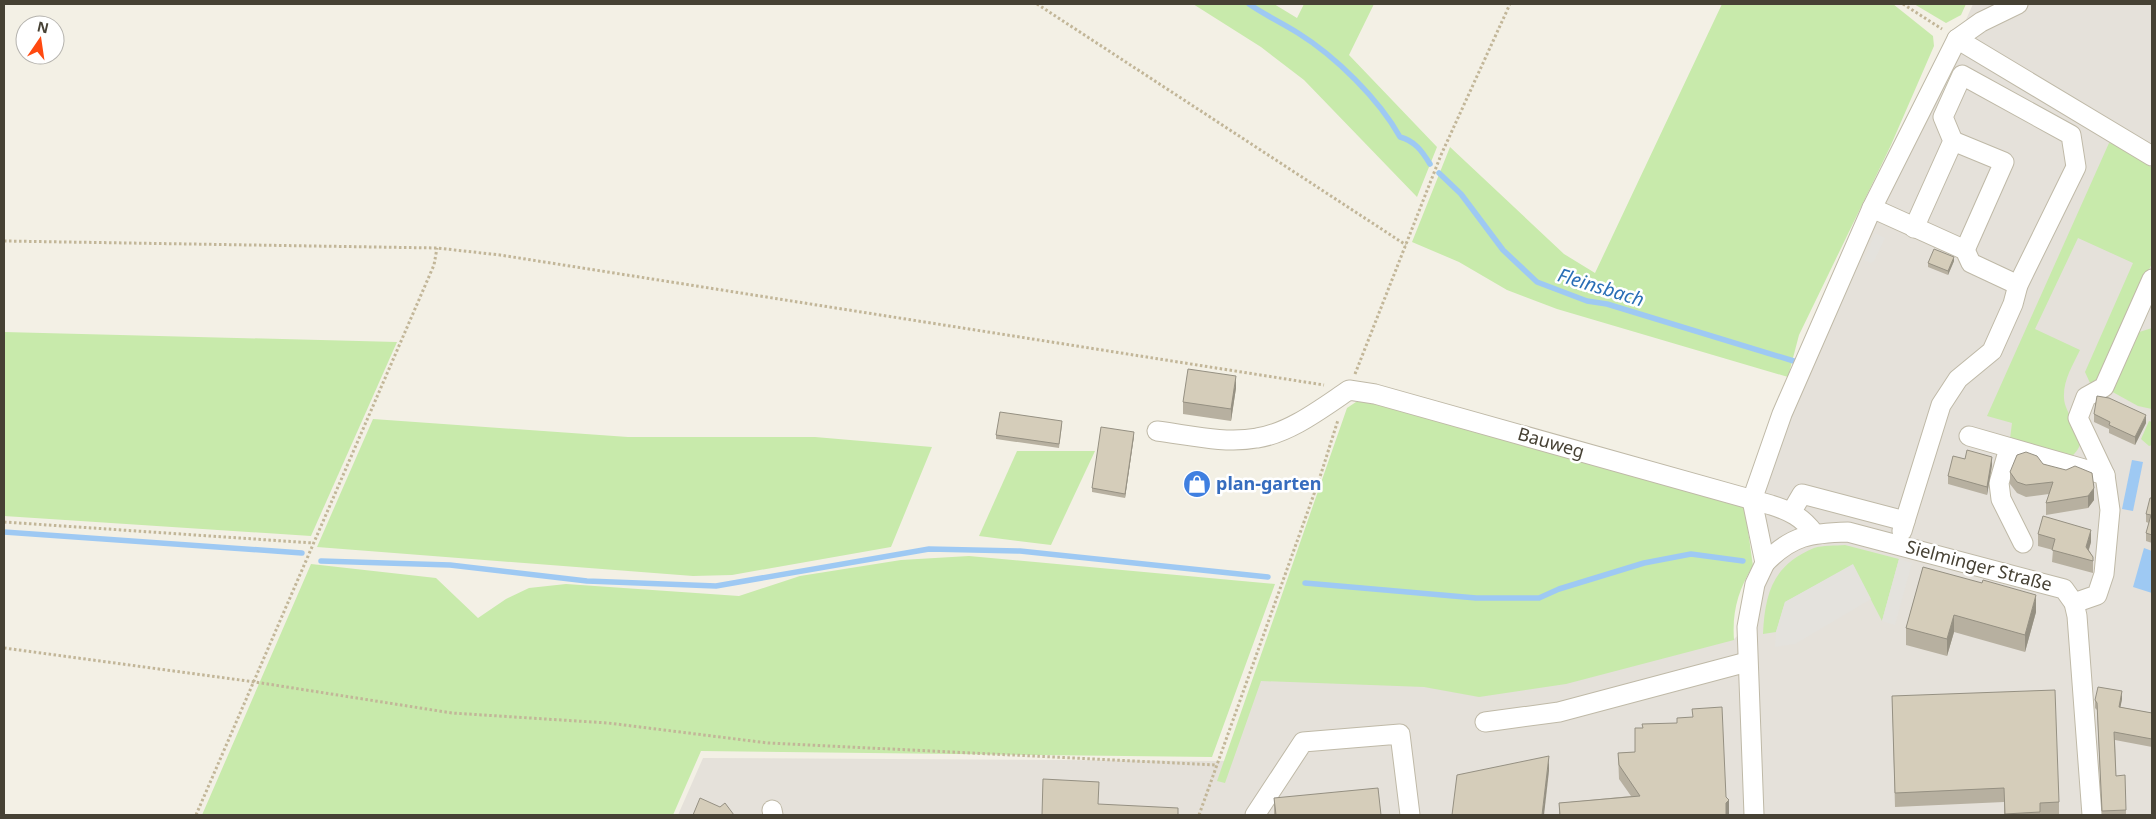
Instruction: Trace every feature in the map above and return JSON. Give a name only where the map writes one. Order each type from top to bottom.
[{"type":"street","points":[[1765,563],[1752,500],[1782,414],[1872,208],[1957,39],[1981,22],[2018,4]]},
{"type":"street","points":[[1957,39],[2152,156]]},
{"type":"street","points":[[1898,544],[1941,406],[1958,379],[1992,351],[2013,304],[2018,285],[2076,168],[2071,135],[1962,74],[1943,117],[1953,141],[2004,162],[1965,250]]},
{"type":"street","points":[[1914,228],[1953,141]]},
{"type":"street","points":[[1872,208],[1965,250],[1971,263],[2018,285]]},
{"type":"street","points":[[2092,815],[2074,604],[2097,595],[2104,574],[2110,510],[2105,475],[2078,418],[2081,405],[2086,398],[2104,387],[2152,279]]},
{"type":"street","points":[[1157,431],[1239,440],[1259,438],[1295,423],[1349,390]]},
{"type":"street","name":"Bauweg","points":[[1349,390],[1375,394],[1792,511]]},
{"type":"street","points":[[1969,436],[2105,475]]},
{"type":"street","points":[[2009,448],[1999,483],[2001,499],[2023,543]]},
{"type":"street","points":[[1814,533],[1806,522],[1792,511],[1802,494],[1905,521]]},
{"type":"street","name":"Sielminger Straße","points":[[1754,815],[1747,627],[1755,584],[1765,563],[1780,547],[1814,533],[1848,532],[2064,590],[2074,604]]},
{"type":"street","points":[[1484,722],[1559,712],[1747,662]]},
{"type":"street","points":[[1255,815],[1303,742],[1400,734],[1410,815]]},
{"type":"path","points":[[1036,4],[1406,245]]},
{"type":"path","points":[[1199,815],[1349,390],[1441,156],[1510,4]]},
{"type":"path","points":[[1902,4],[1957,39]]},
{"type":"path","points":[[4,241],[437,248],[519,258],[1349,390]]},
{"type":"path","points":[[196,815],[434,265],[437,248]]},
{"type":"path","points":[[4,522],[313,543]]},
{"type":"path","points":[[4,648],[255,682],[452,713],[608,724],[768,743],[1216,765]]},
{"type":"shaded area","points":[[1973,4],[2152,4],[2152,815],[678,815],[703,758],[1229,761],[1257,677],[1567,683],[1734,639],[1747,627],[1765,563],[1752,500]]},
{"type":"shaded area","points":[[1875,233],[1885,238],[1874,261],[1871,263],[1864,260]]},
{"type":"shaded area","points":[[1899,559],[1912,563],[1895,625],[1882,621]]},
{"type":"shaded area","points":[[1853,564],[1871,599],[1795,644],[1775,647],[1776,632],[1785,602]]},
{"type":"green space","points":[[1193,4],[1274,4],[1297,18],[1304,4],[1374,4],[1349,55],[1437,147],[1417,197],[1304,80],[1261,47]]},
{"type":"green space","points":[[1722,4],[1893,4],[1933,36],[1934,46],[1891,145],[1799,335],[1788,377],[1557,309],[1507,290],[1459,262],[1412,242],[1450,147],[1564,254],[1595,273]]},
{"type":"green space","points":[[1914,4],[1966,4],[1961,15],[1946,23]]},
{"type":"green space","points":[[2109,143],[2121,145],[2152,168],[2152,263],[2100,378],[2090,383],[2085,372],[2133,263],[2078,238],[2035,329],[2080,350],[2069,373],[2064,391],[2066,406],[2080,434],[2081,441],[2072,456],[2010,439],[2012,423],[1987,416]]},
{"type":"green space","points":[[2152,328],[2152,409],[2138,406],[2109,390],[2133,334]]},
{"type":"green space","points":[[4,332],[397,342],[311,536],[4,516]]},
{"type":"green space","points":[[1373,398],[1744,502],[1753,566],[1743,584],[1737,602],[1734,620],[1734,640],[1566,684],[1479,697],[1424,687],[1261,681],[1225,783],[1217,781],[1347,408],[1359,400]]},
{"type":"green space","points":[[373,419],[628,437],[815,437],[932,447],[891,547],[732,575],[693,576],[317,547]]},
{"type":"green space","points":[[2149,421],[2152,422],[2152,445],[2149,446],[2141,439]]},
{"type":"green space","points":[[1017,451],[1095,451],[1051,545],[979,536]]},
{"type":"green space","points":[[1845,545],[1899,559],[1882,621],[1853,565],[1785,602],[1776,632],[1763,634],[1769,593],[1780,572],[1800,555],[1814,548]]},
{"type":"green space","points":[[969,556],[1275,584],[1212,757],[701,751],[673,815],[202,815],[311,564],[436,578],[478,618],[506,599],[529,588],[566,584],[739,596],[800,576],[901,560]]},
{"type":"water","points":[[2132,460],[2143,462],[2133,511],[2122,509]]},
{"type":"water","points":[[2144,548],[2152,551],[2152,593],[2133,587]]},
{"type":"building","points":[[1934,249],[1954,257],[1948,271],[1928,263]]},
{"type":"building","points":[[1188,369],[1236,376],[1231,409],[1183,402]]},
{"type":"building","points":[[2097,396],[2109,398],[2146,415],[2135,437],[2109,425],[2110,422],[2094,414]]},
{"type":"building","points":[[1000,412],[1062,421],[1059,444],[996,435]]},
{"type":"building","points":[[1101,427],[1134,432],[1125,494],[1092,488]]},
{"type":"building","points":[[1967,450],[1992,457],[1987,487],[1948,476],[1953,456],[1965,459]]},
{"type":"building","points":[[2026,452],[2037,456],[2043,464],[2066,470],[2075,466],[2092,473],[2094,488],[2088,496],[2046,503],[2053,482],[2026,485],[2017,482],[2010,472],[2017,455]]},
{"type":"building","points":[[2150,498],[2152,498],[2152,535],[2146,533],[2151,515],[2146,514]]},
{"type":"building","points":[[2043,516],[2091,530],[2086,547],[2093,557],[2093,561],[2052,550],[2055,539],[2038,534]]},
{"type":"building","points":[[1923,567],[1982,583],[1983,580],[2036,595],[2025,635],[1954,615],[1947,639],[1906,628]]},
{"type":"building","points":[[2098,687],[2122,691],[2119,707],[2152,713],[2152,739],[2114,732],[2116,776],[2125,775],[2126,810],[2102,811],[2097,703],[2095,700]]},
{"type":"building","points":[[2055,690],[2059,802],[2040,803],[2040,812],[2005,814],[2004,788],[1895,793],[1892,696]]},
{"type":"building","points":[[1722,707],[1726,797],[1729,800],[1726,803],[1726,815],[1560,815],[1559,803],[1640,796],[1619,765],[1618,753],[1635,752],[1635,728],[1643,728],[1642,724],[1677,723],[1677,718],[1693,717],[1692,709]]},
{"type":"building","points":[[1549,756],[1542,815],[1452,815],[1457,775]]},
{"type":"building","points":[[1043,779],[1099,782],[1098,804],[1178,808],[1178,815],[1042,815]]},
{"type":"building","points":[[1378,788],[1381,815],[1276,815],[1274,798]]},
{"type":"building","points":[[700,798],[720,807],[725,803],[734,815],[693,815]]},
{"type":"waterway","name":"Fleinsbach","points":[[1249,4],[1298,33],[1341,66],[1368,93],[1400,137],[1418,147],[1430,164]]},
{"type":"waterway","name":"Fleinsbach","points":[[1439,173],[1461,194],[1503,250],[1537,282],[1587,301],[1607,304],[1797,362]]},
{"type":"waterway","points":[[4,532],[302,553]]},
{"type":"waterway","points":[[321,561],[450,565],[587,581],[716,586],[929,549],[1020,551],[1268,577]]},
{"type":"waterway","points":[[1305,583],[1476,598],[1539,598],[1559,589],[1644,563],[1691,554],[1743,561]]},
{"type":"place","name":"plan-garten","points":[[1197,484]]}]
